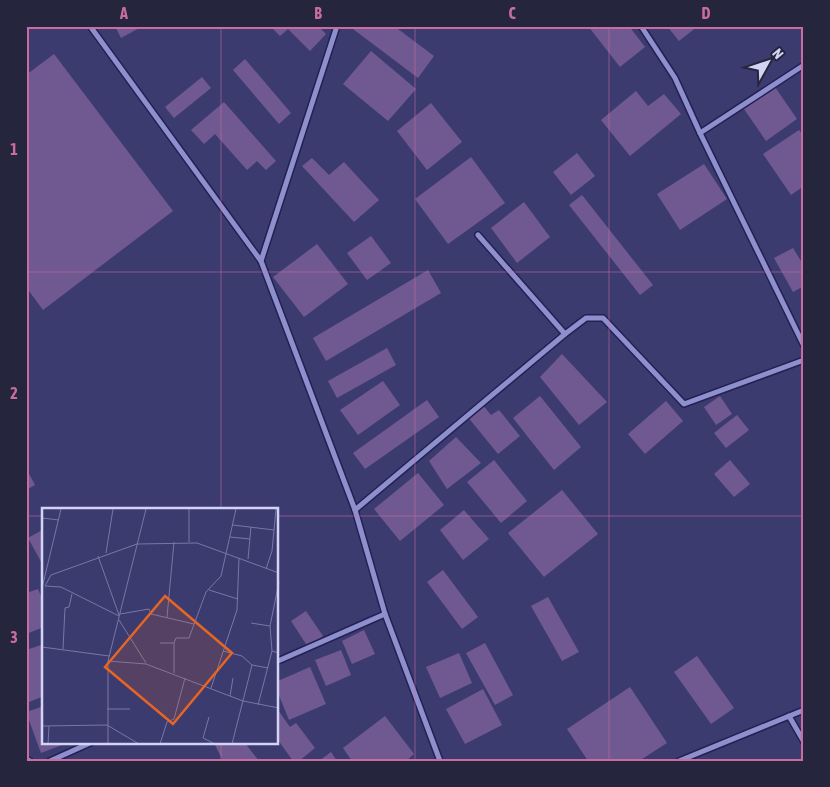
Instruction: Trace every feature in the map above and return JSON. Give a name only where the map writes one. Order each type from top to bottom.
[{"type":"street","points":[[90,26],[261,261],[355,510],[385,614],[440,761]]},
{"type":"street","points":[[261,261],[337,26]]},
{"type":"street","points":[[641,26],[675,78],[804,346]]},
{"type":"street","points":[[700,133],[804,64]]},
{"type":"street","points":[[478,235],[564,334]]},
{"type":"street","points":[[355,510],[564,334],[586,318],[602,318],[684,404],[804,360]]},
{"type":"street","points":[[279,661],[385,614]]},
{"type":"street","points":[[678,761],[804,710]]},
{"type":"street","points":[[789,716],[804,742]]},
{"type":"street","points":[[50,761],[88,744]]},
{"type":"street","points":[[26,759],[30,761]]},
{"type":"building","points":[[115,26],[143,26],[121,38]]},
{"type":"building","points":[[270,26],[318,26],[326,34],[310,51],[288,29],[280,36]]},
{"type":"building","points":[[349,26],[394,26],[434,56],[418,78]]},
{"type":"building","points":[[588,26],[629,26],[645,47],[620,67]]},
{"type":"building","points":[[667,26],[698,26],[679,41]]},
{"type":"building","points":[[371,51],[416,89],[388,121],[343,84]]},
{"type":"building","points":[[54,54],[173,211],[43,310],[26,287],[26,75]]},
{"type":"building","points":[[245,59],[291,113],[279,124],[233,70]]},
{"type":"building","points":[[202,77],[211,88],[174,118],[165,107]]},
{"type":"building","points":[[775,87],[797,119],[766,141],[744,109]]},
{"type":"building","points":[[636,91],[648,106],[664,94],[681,114],[630,156],[601,120]]},
{"type":"building","points":[[224,102],[276,161],[266,170],[257,161],[247,170],[215,134],[204,144],[191,130]]},
{"type":"building","points":[[431,103],[462,142],[427,170],[397,131]]},
{"type":"building","points":[[799,130],[804,136],[804,186],[791,195],[763,154]]},
{"type":"building","points":[[577,153],[595,176],[571,195],[553,172]]},
{"type":"building","points":[[471,157],[505,203],[448,244],[415,199]]},
{"type":"building","points":[[312,158],[329,175],[344,162],[379,200],[354,222],[302,166]]},
{"type":"building","points":[[704,164],[727,199],[680,230],[657,194]]},
{"type":"building","points":[[582,195],[653,285],[640,295],[569,205]]},
{"type":"building","points":[[524,202],[550,237],[517,263],[491,228]]},
{"type":"building","points":[[371,236],[391,263],[367,280],[347,253]]},
{"type":"building","points":[[317,244],[348,284],[304,317],[273,277]]},
{"type":"building","points":[[793,248],[804,266],[804,286],[793,292],[774,258]]},
{"type":"building","points":[[428,270],[441,293],[326,361],[313,338]]},
{"type":"building","points":[[387,348],[396,365],[337,398],[328,381]]},
{"type":"building","points":[[562,354],[607,402],[579,425],[540,377]]},
{"type":"building","points":[[383,381],[400,405],[358,435],[340,410]]},
{"type":"building","points":[[540,396],[581,447],[554,470],[513,418]]},
{"type":"building","points":[[720,396],[732,414],[716,425],[704,407]]},
{"type":"building","points":[[427,400],[439,417],[365,469],[353,453]]},
{"type":"building","points":[[666,401],[683,421],[645,454],[628,434]]},
{"type":"building","points":[[482,404],[491,415],[499,410],[520,436],[498,454],[467,416]]},
{"type":"building","points":[[737,415],[749,430],[726,448],[714,433]]},
{"type":"building","points":[[456,437],[481,463],[447,489],[429,461]]},
{"type":"building","points":[[494,460],[527,501],[501,523],[467,482]]},
{"type":"building","points":[[730,460],[750,484],[734,497],[714,474]]},
{"type":"building","points":[[26,468],[35,485],[26,490]]},
{"type":"building","points":[[418,473],[444,505],[400,541],[374,509]]},
{"type":"building","points":[[562,490],[598,534],[544,577],[508,533]]},
{"type":"building","points":[[464,510],[489,539],[463,560],[440,530]]},
{"type":"building","points":[[42,530],[42,563],[28,538]]},
{"type":"building","points":[[443,570],[478,617],[462,629],[427,582]]},
{"type":"building","points":[[38,589],[42,598],[42,628],[26,634],[26,593]]},
{"type":"building","points":[[548,597],[579,652],[562,661],[531,606]]},
{"type":"building","points":[[306,611],[323,636],[308,647],[291,621]]},
{"type":"building","points":[[364,630],[375,654],[352,664],[342,641]]},
{"type":"building","points":[[485,643],[513,695],[495,705],[466,653]]},
{"type":"building","points":[[42,645],[42,697],[29,702],[26,694],[26,650]]},
{"type":"building","points":[[341,650],[351,675],[326,686],[315,660]]},
{"type":"building","points":[[459,653],[472,683],[440,698],[426,667]]},
{"type":"building","points":[[697,656],[734,708],[711,724],[674,672]]},
{"type":"building","points":[[310,667],[326,704],[289,720],[279,695],[279,681]]},
{"type":"building","points":[[630,687],[667,743],[639,761],[588,761],[567,729]]},
{"type":"building","points":[[483,689],[502,725],[465,744],[446,709]]},
{"type":"building","points":[[42,707],[42,744],[64,744],[41,753],[26,712]]},
{"type":"building","points":[[279,711],[290,727],[296,723],[315,748],[299,761],[293,761],[279,741]]},
{"type":"building","points":[[385,716],[414,754],[406,761],[352,761],[343,748]]},
{"type":"building","points":[[214,744],[246,744],[259,761],[223,761]]},
{"type":"building","points":[[331,752],[337,761],[319,761]]}]
